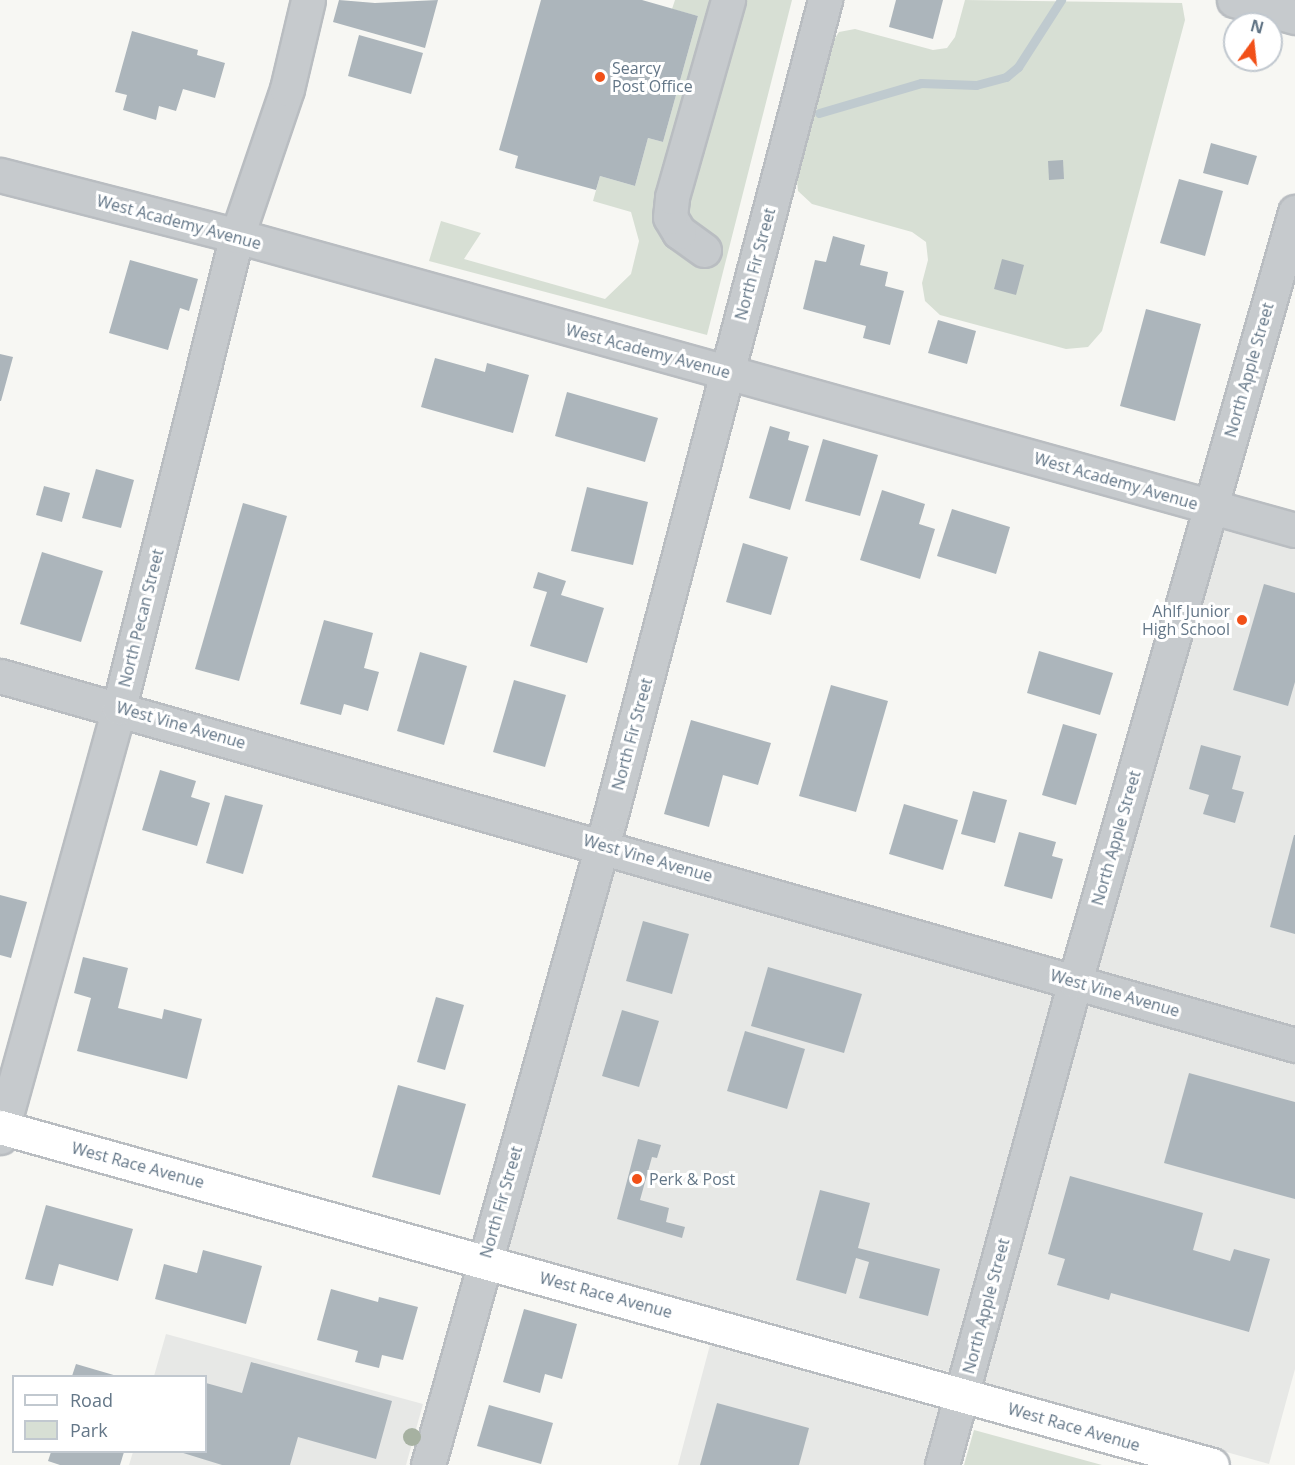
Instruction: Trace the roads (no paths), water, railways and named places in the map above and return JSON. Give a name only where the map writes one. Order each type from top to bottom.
[{"type":"main road","name":"West Race Avenue","points":[[1,1131],[484,1261],[1212,1465]]},
{"type":"street","name":"North Pecan Street","points":[[1,1131],[118,708],[237,236],[287,89],[308,0]]},
{"type":"street","points":[[704,250],[679,232],[670,217],[672,197],[728,0]]},
{"type":"street","name":"North Fir Street","points":[[428,1465],[602,845],[825,0]]},
{"type":"street","points":[[1234,0],[1295,17]]},
{"type":"street","name":"West Academy Avenue","points":[[0,175],[237,236],[1295,530]]},
{"type":"street","name":"North Apple Street","points":[[942,1465],[1075,981],[1295,212]]},
{"type":"street","name":"West Vine Avenue","points":[[0,676],[602,845],[1295,1045]]},
{"type":"waterway","points":[[819,113],[921,83],[976,85],[1006,77],[1018,67],[1061,0]]},
{"type":"place","name":"Searcy Post Office","points":[[600,77]]},
{"type":"place","name":"Ahlf Junior High School","points":[[1242,620]]},
{"type":"place","name":"Perk & Post","points":[[637,1179]]}]
